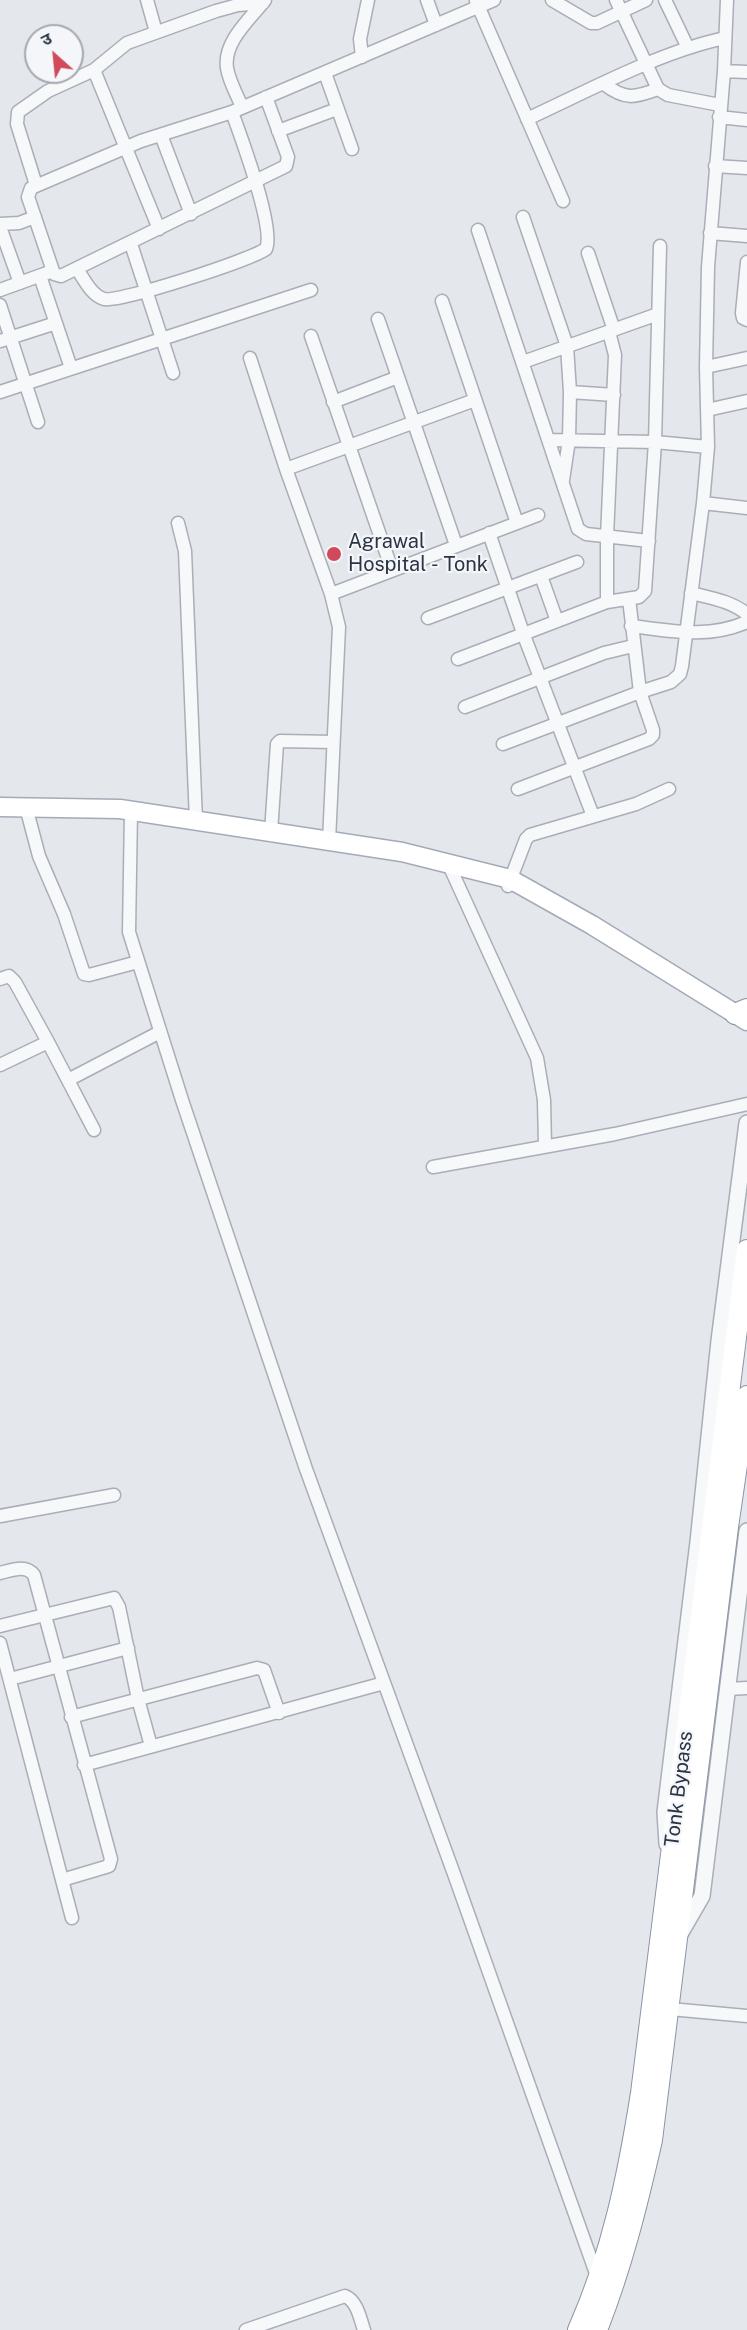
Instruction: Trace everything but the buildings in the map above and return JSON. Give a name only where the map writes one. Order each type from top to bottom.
[{"type":"highway","name":"Tonk Bypass","points":[[587,2328],[598,2280],[619,2215],[642,2082],[747,1250]]},
{"type":"highway","points":[[587,2328],[614,2288],[634,2222],[652,2140],[747,1396]]},
{"type":"main road","points":[[0,807],[131,811],[402,852],[488,874],[592,925],[743,1015]]},
{"type":"main road","points":[[509,883],[747,1034]]},
{"type":"street","points":[[147,0],[156,32]]},
{"type":"street","points":[[362,57],[360,39],[368,0]]},
{"type":"street","points":[[427,0],[436,25]]},
{"type":"street","points":[[266,97],[288,157],[287,163],[281,170],[255,180],[130,244],[57,276],[53,271],[28,197],[28,192],[36,185],[125,148],[237,110],[266,97],[436,25],[477,3],[494,0]]},
{"type":"street","points":[[552,0],[591,23],[597,23],[646,0]]},
{"type":"street","points":[[616,0],[658,89],[668,95],[747,120]]},
{"type":"street","points":[[665,0],[688,48]]},
{"type":"street","points":[[503,744],[671,682],[680,674],[703,504],[708,447],[706,367],[710,233],[724,71],[727,0]]},
{"type":"street","points":[[36,185],[17,124],[18,112],[48,92],[94,70],[118,49],[156,32],[216,11],[264,1]]},
{"type":"street","points":[[77,269],[94,294],[106,300],[112,300],[146,292],[266,249],[268,237],[237,110],[227,58],[237,35],[264,1]]},
{"type":"street","points":[[477,3],[563,201]]},
{"type":"street","points":[[527,119],[645,65],[701,43],[725,38]]},
{"type":"street","points":[[94,70],[159,230]]},
{"type":"street","points":[[724,71],[747,72]]},
{"type":"street","points":[[325,72],[351,149]]},
{"type":"street","points":[[604,84],[620,95],[630,97],[658,89]]},
{"type":"street","points":[[278,131],[337,109]]},
{"type":"street","points":[[161,135],[191,214]]},
{"type":"street","points":[[715,166],[747,168]]},
{"type":"street","points":[[20,283],[0,226],[19,224],[34,217]]},
{"type":"street","points":[[523,217],[567,346],[570,392],[569,440],[563,480]]},
{"type":"street","points":[[478,230],[578,529],[586,534],[649,541]]},
{"type":"street","points":[[710,233],[747,236]]},
{"type":"street","points":[[130,244],[173,373]]},
{"type":"street","points":[[458,659],[607,602],[643,595],[645,591],[655,442],[660,246]]},
{"type":"street","points":[[588,253],[612,331],[615,355],[607,537],[607,602]]},
{"type":"street","points":[[747,262],[742,314],[747,320]]},
{"type":"street","points":[[0,290],[53,271]]},
{"type":"street","points":[[39,276],[71,368]]},
{"type":"street","points":[[0,392],[311,291]]},
{"type":"street","points":[[442,301],[517,523]]},
{"type":"street","points":[[0,305],[5,339],[25,383],[38,422]]},
{"type":"street","points":[[522,362],[658,314]]},
{"type":"street","points":[[378,319],[456,545]]},
{"type":"street","points":[[5,339],[56,323]]},
{"type":"street","points":[[311,336],[392,570]]},
{"type":"street","points":[[250,358],[286,469],[331,594],[339,627],[329,841]]},
{"type":"street","points":[[706,367],[747,358]]},
{"type":"street","points":[[333,402],[398,377]]},
{"type":"street","points":[[570,392],[614,395]]},
{"type":"street","points":[[286,469],[475,400]]},
{"type":"street","points":[[707,410],[747,401]]},
{"type":"street","points":[[549,440],[655,442],[708,447]]},
{"type":"street","points":[[703,504],[747,508]]},
{"type":"street","points":[[331,594],[538,515]]},
{"type":"street","points":[[178,523],[185,551],[196,821]]},
{"type":"street","points":[[489,533],[523,633],[559,722],[593,816]]},
{"type":"street","points":[[428,618],[577,562]]},
{"type":"street","points":[[541,576],[557,621]]},
{"type":"street","points":[[691,593],[727,602],[747,614]]},
{"type":"street","points":[[518,789],[649,739],[653,735],[640,692],[629,599]]},
{"type":"street","points":[[631,626],[686,633],[718,632],[747,622]]},
{"type":"street","points":[[465,708],[604,653],[633,646]]},
{"type":"street","points":[[271,832],[277,744],[280,741],[333,742]]},
{"type":"street","points":[[509,883],[526,839],[530,835],[636,804],[669,789]]},
{"type":"street","points":[[26,807],[39,856],[64,914],[84,974],[89,975],[138,962]]},
{"type":"street","points":[[131,811],[129,932],[160,1032],[306,1468],[454,1874],[598,2280]]},
{"type":"street","points":[[448,863],[537,1058],[544,1100],[545,1146]]},
{"type":"street","points":[[0,979],[9,976],[12,978],[94,1131]]},
{"type":"street","points":[[68,1080],[160,1032]]},
{"type":"street","points":[[0,1065],[48,1042]]},
{"type":"street","points":[[433,1167],[615,1134],[747,1104]]},
{"type":"street","points":[[670,1859],[664,1812],[747,1123]]},
{"type":"street","points":[[0,1516],[114,1495]]},
{"type":"street","points":[[679,1936],[702,1896],[745,1563],[747,1531]]},
{"type":"street","points":[[0,1573],[21,1569],[31,1570],[34,1575],[111,1863],[105,1868],[62,1880]]},
{"type":"street","points":[[0,1626],[114,1598],[120,1607],[138,1699],[151,1746]]},
{"type":"street","points":[[0,1643],[72,1918]]},
{"type":"street","points":[[9,1679],[128,1648]]},
{"type":"street","points":[[71,1717],[261,1668],[266,1675],[279,1713]]},
{"type":"street","points":[[84,1765],[384,1683]]},
{"type":"street","points":[[728,1689],[747,1688]]},
{"type":"street","points":[[670,2009],[747,2016]]},
{"type":"street","points":[[246,2330],[345,2296],[351,2298],[364,2330]]},
{"type":"place","name":"Agrawal Hospital - Tonk","points":[[334,554]]}]
